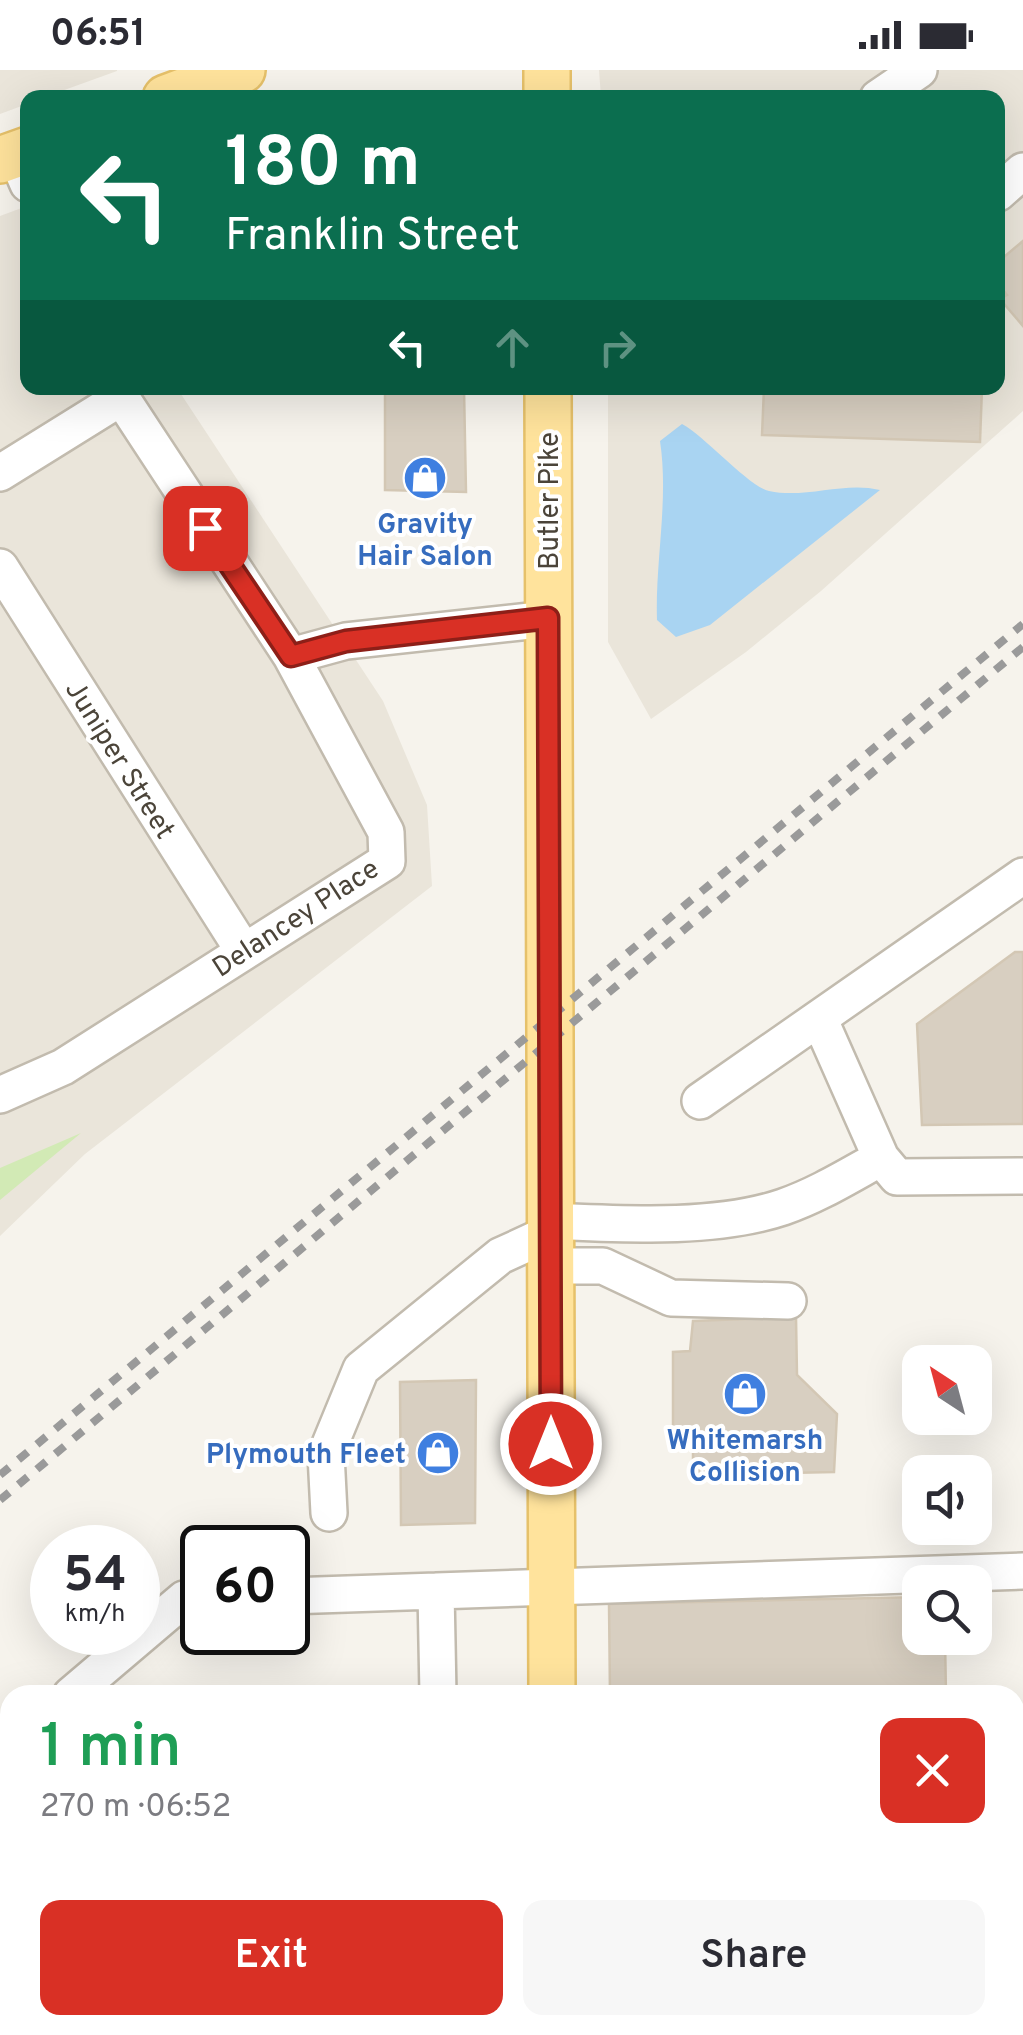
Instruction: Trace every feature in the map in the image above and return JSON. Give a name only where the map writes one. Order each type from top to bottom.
[{"type":"main road","points":[[185,85],[242,70]]},
{"type":"main road","name":"Butler Pike","points":[[548,395],[552,1685]]},
{"type":"street","points":[[890,90],[919,70]]},
{"type":"street","name":"Delancey Place","points":[[0,473],[114,395]]},
{"type":"street","name":"Delancey Place","points":[[0,1095],[63,1067],[387,861],[386,832],[291,656],[118,395]]},
{"type":"street","name":"Juniper Street","points":[[0,567],[242,950]]},
{"type":"street","points":[[291,656],[346,641],[548,618]]},
{"type":"street","points":[[700,1101],[1023,876]]},
{"type":"street","points":[[820,1018],[881,1158],[897,1177],[1023,1176]]},
{"type":"street","points":[[329,1513],[326,1454],[361,1369],[500,1256],[550,1240],[627,1224],[759,1214],[809,1196],[881,1158]]},
{"type":"street","points":[[550,1240],[671,1298],[788,1300]]},
{"type":"street","points":[[310,1595],[1023,1571]]},
{"type":"street","points":[[436,1591],[438,1685]]},
{"type":"street","points":[[83,1685],[180,1603]]},
{"type":"shaded area","points":[[0,70],[117,70],[64,90],[20,90],[20,107],[0,114]]},
{"type":"shaded area","points":[[599,70],[1023,70],[1023,411],[821,591],[746,652],[651,719],[608,642],[608,395],[1005,395],[1005,90],[600,90]]},
{"type":"shaded area","points":[[20,209],[20,395],[182,395],[383,701],[427,805],[432,886],[85,1154],[0,1236],[0,216]]},
{"type":"green space","points":[[81,1133],[0,1200],[0,1168]]},
{"type":"water","points":[[682,424],[769,491],[797,493],[853,487],[880,490],[710,625],[676,637],[657,620],[663,486],[660,441]]},
{"type":"building","points":[[1023,241],[1023,326],[1005,305],[1005,256]]},
{"type":"building","points":[[385,395],[464,395],[466,492],[385,490]]},
{"type":"building","points":[[764,395],[982,395],[980,442],[762,435]]},
{"type":"building","points":[[1015,952],[1023,952],[1023,1124],[922,1125],[917,1024]]},
{"type":"building","name":"Whitemarsh Collision","points":[[796,1317],[797,1375],[837,1414],[834,1472],[693,1475],[693,1428],[673,1428],[673,1352],[690,1351],[693,1321]]},
{"type":"building","name":"Plymouth Fleet","points":[[476,1380],[475,1523],[401,1525],[400,1382]]},
{"type":"building","points":[[902,1597],[902,1655],[945,1655],[946,1685],[610,1685],[609,1604]]},
{"type":"railway","points":[[0,1475],[1023,624]]},
{"type":"railway","points":[[0,1500],[1023,647]]},
{"type":"place","name":"Gravity Hair Salon","points":[[425,478]]},
{"type":"place","name":"Whitemarsh Collision","points":[[745,1394]]},
{"type":"place","name":"Plymouth Fleet","points":[[438,1453]]},
{"type":"route","points":[[205,528],[291,656],[346,641],[548,618],[551,1444]]}]
